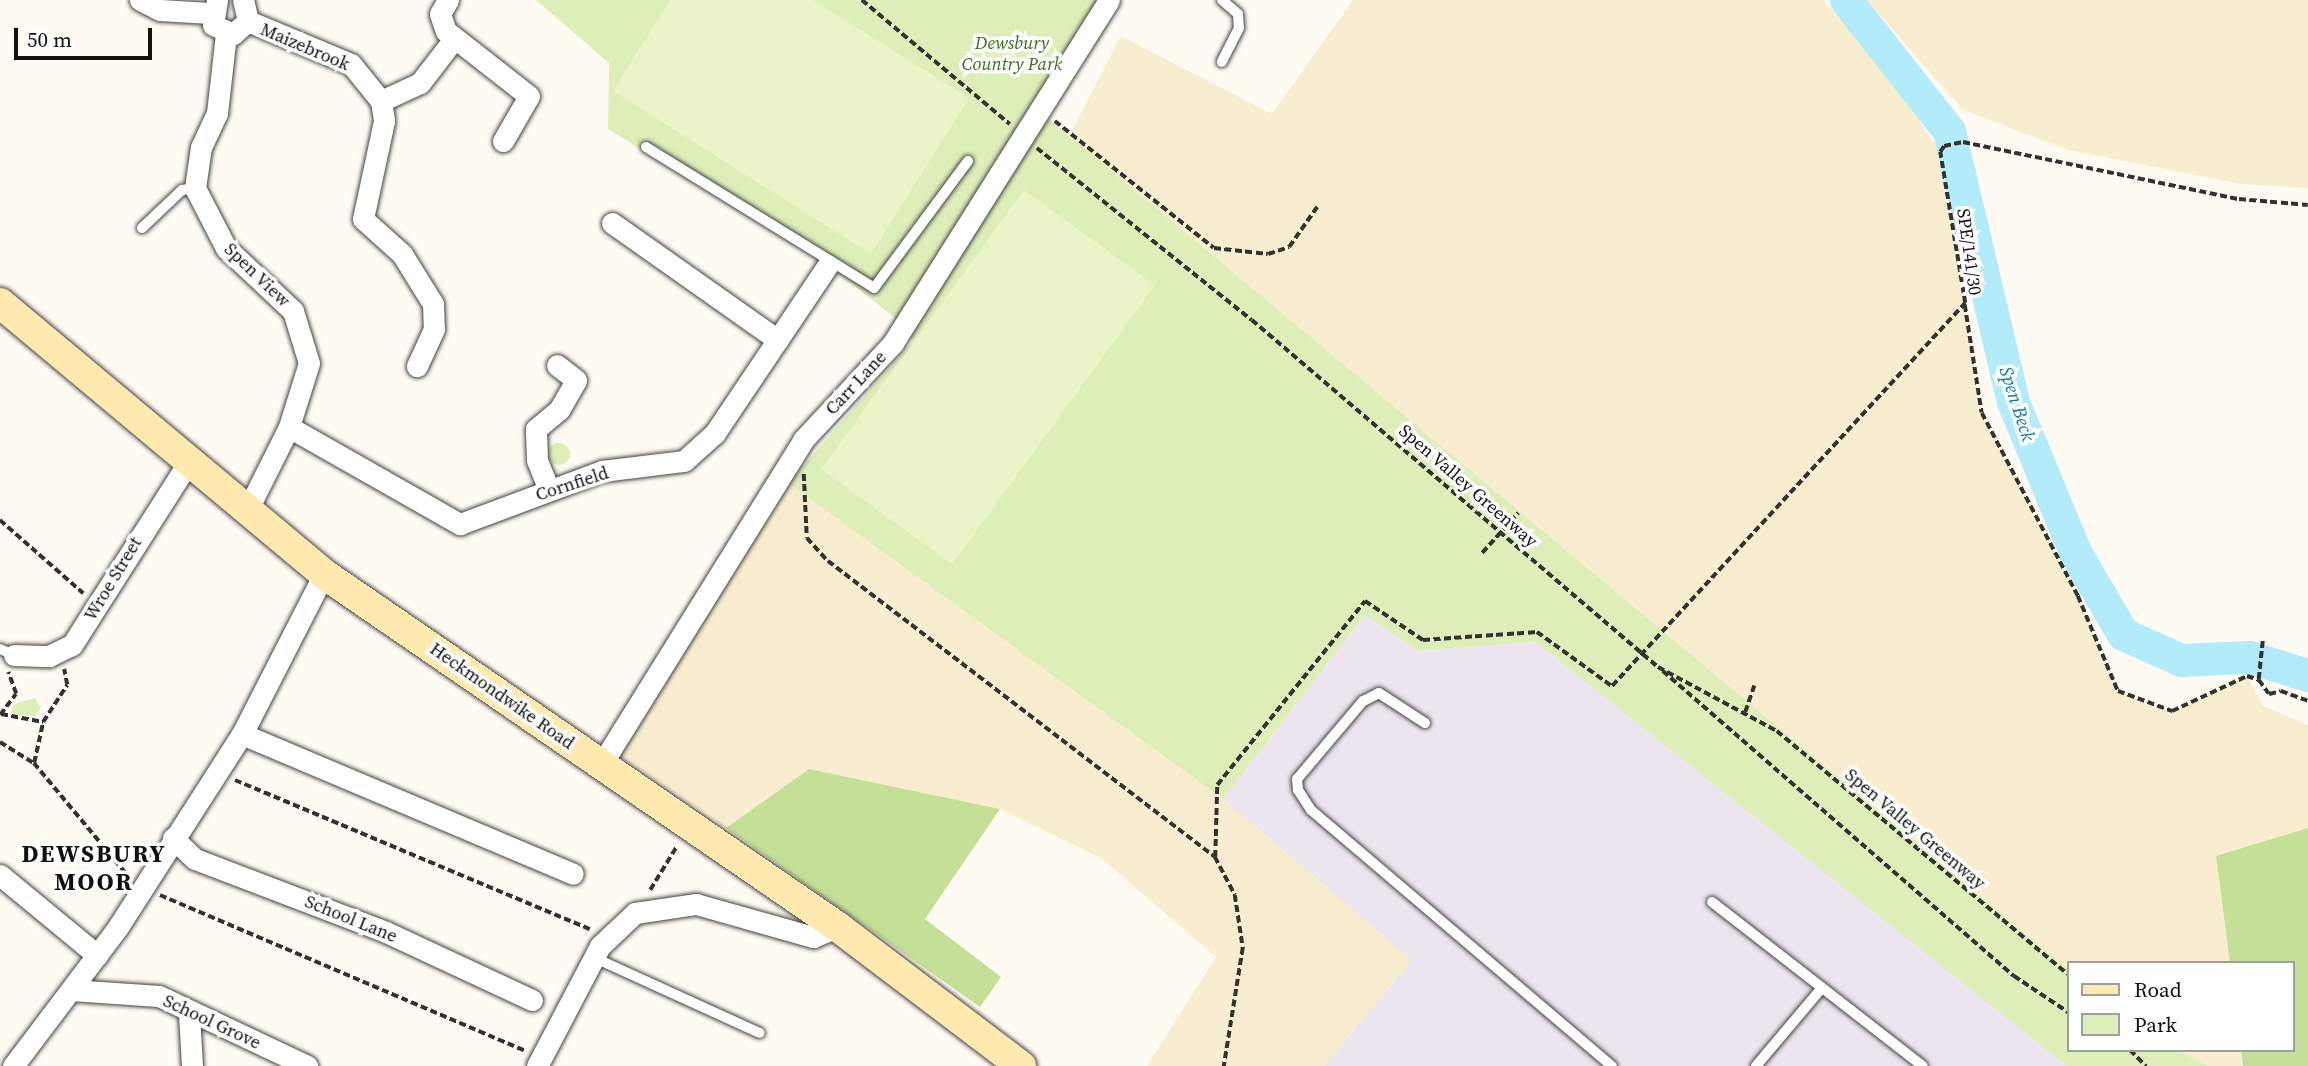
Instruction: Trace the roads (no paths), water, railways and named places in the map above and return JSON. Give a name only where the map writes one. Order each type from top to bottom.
[{"type":"main road","name":"Heckmondwike Road","points":[[0,303],[188,463],[324,573],[838,927],[1021,1066]]},
{"type":"street","points":[[140,0],[160,10],[214,7],[226,34],[217,113],[201,147],[195,188]]},
{"type":"street","points":[[226,34],[248,22],[243,0]]},
{"type":"street","points":[[448,0],[440,14],[454,39],[528,96],[503,141]]},
{"type":"street","name":"Carr Lane","points":[[601,765],[803,440],[893,343],[1026,138],[1109,0]]},
{"type":"street","name":"Maizebrook","points":[[248,22],[351,64],[380,101]]},
{"type":"street","points":[[417,366],[435,330],[433,304],[402,254],[363,219],[384,121],[380,101],[420,83],[454,39]]},
{"type":"street","name":"Spen View","points":[[195,188],[226,248],[266,279],[293,311],[308,343],[309,363],[289,427],[247,511]]},
{"type":"street","points":[[612,223],[778,340]]},
{"type":"street","name":"Cornfield","points":[[289,427],[460,524],[602,471],[684,461],[715,433],[828,265]]},
{"type":"street","points":[[549,489],[537,460],[536,429],[559,410],[576,380],[557,365]]},
{"type":"street","name":"Wroe Street","points":[[7,652],[61,653],[99,604],[188,463]]},
{"type":"street","points":[[13,1066],[97,956],[242,734],[324,573]]},
{"type":"street","points":[[242,734],[573,874]]},
{"type":"street","name":"School Lane","points":[[173,838],[195,859],[386,932],[532,1000]]},
{"type":"street","points":[[0,875],[97,956]]},
{"type":"street","points":[[539,1062],[593,957],[607,936],[635,913],[696,904],[813,937],[838,927]]},
{"type":"street","name":"School Grove","points":[[71,990],[159,996],[189,1014],[307,1066]]},
{"type":"street","points":[[189,1014],[192,1066]]},
{"type":"lane","points":[[1222,0],[1238,14],[1238,28],[1222,62]]},
{"type":"lane","points":[[646,147],[828,265],[874,288],[968,161]]},
{"type":"lane","points":[[142,228],[182,190],[195,188]]},
{"type":"lane","points":[[1425,723],[1379,693],[1363,701],[1297,779],[1298,790],[1311,810],[1612,1066]]},
{"type":"lane","points":[[1712,902],[1923,1066]]},
{"type":"lane","points":[[593,957],[760,1033]]},
{"type":"lane","points":[[1756,1066],[1822,988]]},
{"type":"waterway","name":"Spen Beck","points":[[1846,0],[1949,131],[2013,402],[2075,552],[2123,634],[2181,660],[2249,657],[2308,675]]},
{"type":"district","name":"DEWSBURY MOOR","points":[[94,868]]},
{"type":"park label","name":"Dewsbury Country Park","points":[[1012,54]]}]
